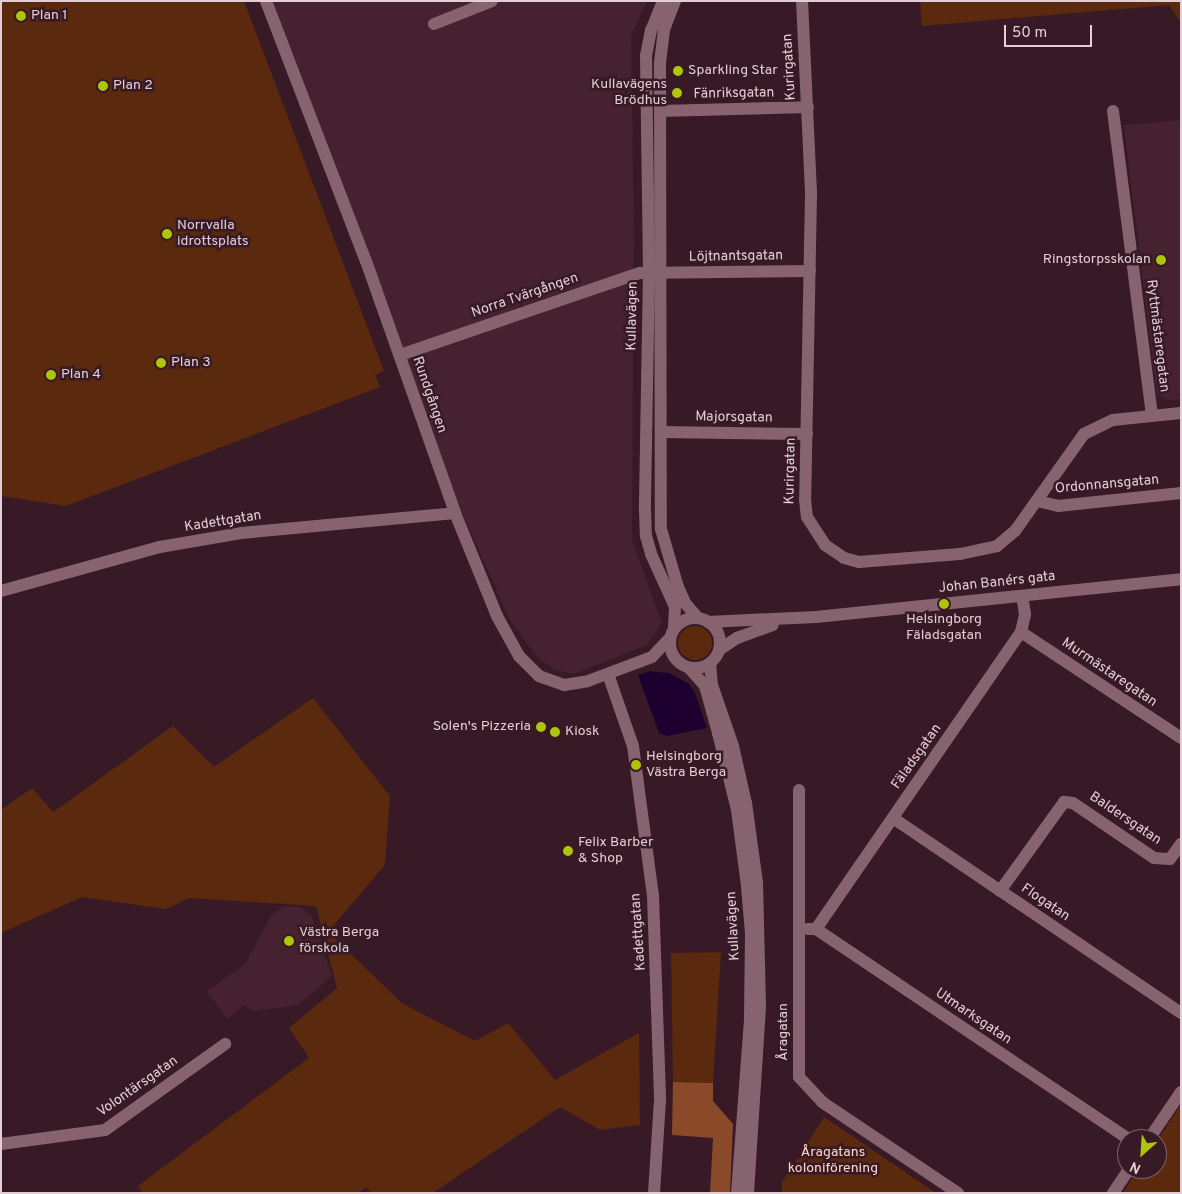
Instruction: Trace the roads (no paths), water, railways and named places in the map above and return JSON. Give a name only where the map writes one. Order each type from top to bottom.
[{"type":"street","name":"Rundgången","points":[[266,1],[400,355],[455,513],[497,616],[528,668],[544,679],[564,685],[608,674],[652,657],[676,660]]},
{"type":"street","points":[[434,24],[492,1]]},
{"type":"street","name":"Kullavägen","points":[[663,1],[651,30],[646,55],[661,432],[661,529],[678,588],[685,603],[703,620]]},
{"type":"street","name":"Kullavägen","points":[[672,633],[675,606],[646,536],[661,46],[675,1]]},
{"type":"street","name":"Kurirgatan","points":[[802,1],[808,108],[810,271],[807,517],[825,545],[850,560],[926,557],[989,549],[1009,538],[1037,502],[1068,454],[1084,434],[1113,420],[1181,413]]},
{"type":"street","name":"Fänriksgatan","points":[[660,111],[808,108]]},
{"type":"street","name":"Ryttmästaregatan","points":[[1113,111],[1152,416]]},
{"type":"street","name":"Löjtnantsgatan","points":[[655,272],[810,271]]},
{"type":"street","name":"Norra Tvärgången","points":[[400,355],[655,272]]},
{"type":"street","name":"Majorsgatan","points":[[661,432],[807,434]]},
{"type":"street","name":"Ordonnansgatan","points":[[1037,502],[1058,506],[1181,493]]},
{"type":"street","name":"Kadettgatan","points":[[1,591],[160,547],[241,533],[455,513]]},
{"type":"street","name":"Johan Banérs gata","points":[[703,620],[816,617],[1181,579]]},
{"type":"street","name":"Fäladsgatan","points":[[816,928],[1021,632],[1025,614],[1022,596]]},
{"type":"street","name":"Johan Banérs gata","points":[[719,650],[752,631],[816,617]]},
{"type":"street","points":[[684,620],[703,620],[718,634],[719,650],[710,663],[689,668],[676,660],[670,647],[672,633],[684,620]]},
{"type":"street","name":"Murmästaregatan","points":[[1021,632],[1181,738]]},
{"type":"street","name":"Rundgången","points":[[652,657],[672,633]]},
{"type":"street","name":"Kullavägen","points":[[710,663],[712,685],[733,746],[746,803],[757,882],[760,1007],[748,1193]]},
{"type":"street","name":"Kullavägen","points":[[689,668],[705,686],[718,733],[737,810],[747,886],[751,934],[750,1020],[737,1193]]},
{"type":"street","name":"Kadettgatan","points":[[608,674],[633,746],[653,896],[660,1100],[654,1193]]},
{"type":"street","name":"Åragatan","points":[[799,790],[798,1071],[802,1083],[822,1102],[958,1193]]},
{"type":"street","name":"Baldersgatan","points":[[1000,891],[1056,810],[1064,802],[1073,803],[1154,858],[1170,859],[1181,844]]},
{"type":"street","name":"Flogatan","points":[[893,818],[1181,1013]]},
{"type":"street","points":[[799,930],[816,928]]},
{"type":"street","name":"Utmarksgatan","points":[[816,928],[1117,1131]]},
{"type":"street","name":"Volontärsgatan","points":[[1,1144],[105,1130],[225,1044]]},
{"type":"street","points":[[1156,1129],[1181,1092]]},
{"type":"street","points":[[1113,1193],[1122,1179]]},
{"type":"place","name":"Plan 1","points":[[21,16]]},
{"type":"place","name":"Sparkling Star","points":[[678,71]]},
{"type":"place","name":"Plan 2","points":[[103,86]]},
{"type":"place","name":"Kullavägens Brödhus","points":[[677,93]]},
{"type":"place","name":"Norrvalla idrottsplats","points":[[167,234]]},
{"type":"place","name":"Ringstorpsskolan","points":[[1161,260]]},
{"type":"place","name":"Plan 3","points":[[161,363]]},
{"type":"place","name":"Plan 4","points":[[51,375]]},
{"type":"place","name":"Helsingborg Fäladsgatan","points":[[944,604]]},
{"type":"place","name":"Solen's Pizzeria","points":[[541,727]]},
{"type":"place","name":"Kiosk","points":[[555,732]]},
{"type":"place","name":"Helsingborg Västra Berga","points":[[636,765]]},
{"type":"place","name":"Felix Barber & Shop","points":[[568,851]]},
{"type":"place","name":"Västra Berga förskola","points":[[289,941]]},
{"type":"park label","name":"Åragatans koloniförening","points":[[833,1162]]}]
